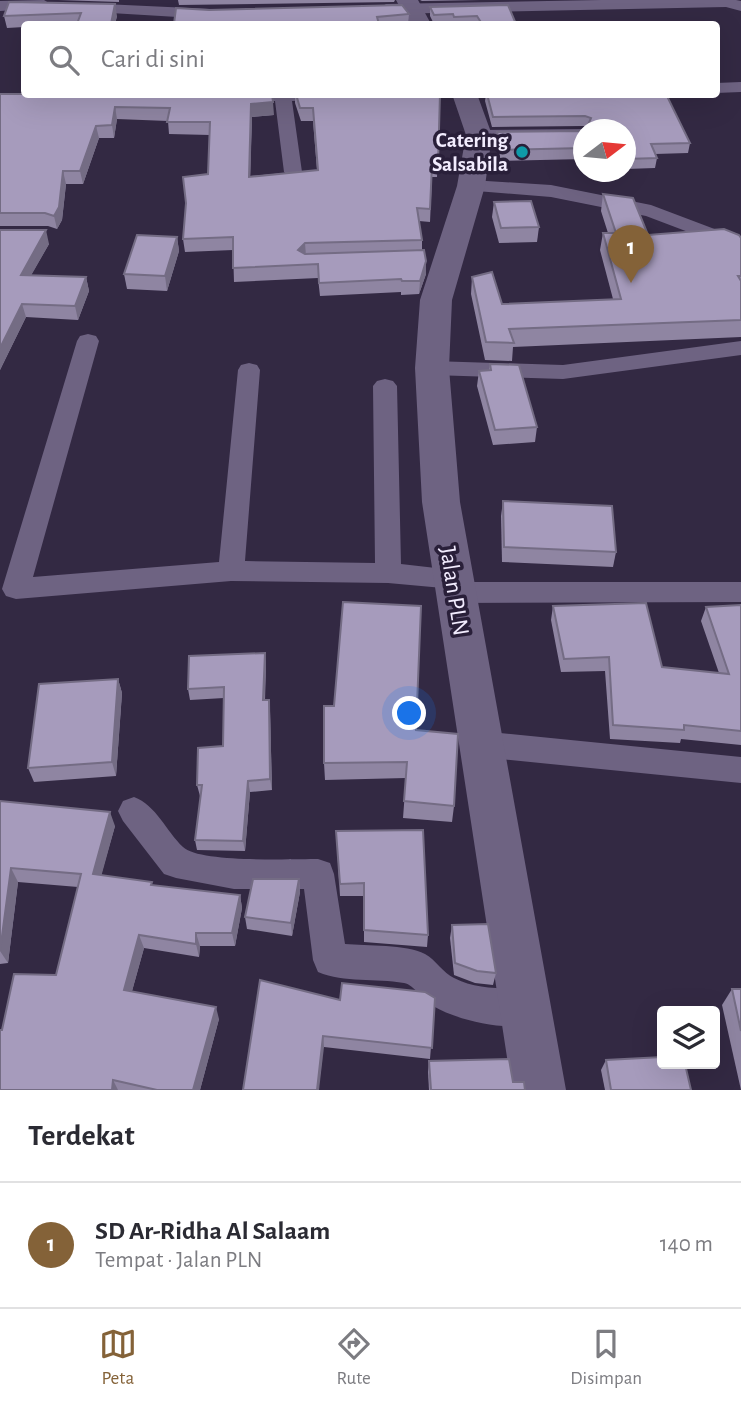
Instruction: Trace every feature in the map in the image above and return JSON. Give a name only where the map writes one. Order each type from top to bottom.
[{"type":"street","points":[[0,6],[37,2],[138,12],[214,9]]},
{"type":"street","points":[[375,9],[412,11],[726,2],[741,6]]},
{"type":"street","points":[[656,3],[665,21]]},
{"type":"street","points":[[720,88],[741,87]]},
{"type":"street","points":[[283,98],[293,172]]},
{"type":"street","name":"Jalan PLN","points":[[465,98],[479,135],[471,186],[436,300],[432,368],[441,502],[539,1090]]},
{"type":"street","points":[[479,135],[573,134]]},
{"type":"street","points":[[471,186],[551,191],[651,211],[741,246]]},
{"type":"street","points":[[88,341],[8,590],[232,571],[388,573],[453,585],[741,592]]},
{"type":"street","points":[[432,368],[563,372],[741,348]]},
{"type":"street","points":[[232,571],[249,370]]},
{"type":"street","points":[[385,386],[388,573]]},
{"type":"street","points":[[481,744],[741,771]]},
{"type":"street","points":[[134,811],[176,863],[234,874],[318,874],[330,960],[415,967],[443,993],[494,1008],[525,1009]]},
{"type":"building","points":[[9,2],[115,4],[112,21],[78,21],[81,13],[4,16]]},
{"type":"building","points":[[402,5],[409,14],[377,17],[378,21],[174,21],[176,8],[209,10]]},
{"type":"building","points":[[508,5],[515,21],[480,21],[477,16],[434,15],[430,7]]},
{"type":"building","points":[[0,94],[21,94],[21,98],[272,98],[273,102],[251,104],[249,177],[318,170],[313,108],[300,108],[297,98],[440,98],[438,164],[432,164],[430,209],[417,208],[422,240],[305,243],[298,250],[305,254],[424,250],[426,261],[420,281],[401,279],[319,283],[318,264],[233,268],[233,237],[183,239],[186,203],[183,177],[208,174],[210,122],[167,122],[170,108],[115,107],[112,125],[96,126],[80,171],[63,171],[59,207],[54,216],[45,213],[0,213]]},
{"type":"building","points":[[488,98],[668,98],[690,143],[651,144],[657,158],[636,159],[636,119],[591,119],[585,116],[493,117]]},
{"type":"building","points":[[573,131],[573,148],[502,150],[497,132]]},
{"type":"building","points":[[603,194],[633,198],[648,235],[724,229],[739,235],[741,320],[509,329],[514,343],[486,342],[472,277],[492,272],[502,304],[621,299],[603,233],[616,233]]},
{"type":"building","points":[[531,201],[539,227],[501,228],[494,202]]},
{"type":"building","points":[[0,230],[46,230],[21,275],[86,277],[75,306],[22,304],[0,348]]},
{"type":"building","points":[[137,235],[177,237],[165,276],[124,274]]},
{"type":"building","points":[[490,364],[519,365],[537,427],[495,430],[479,371],[491,370]]},
{"type":"building","points":[[503,501],[612,506],[616,552],[504,547]]},
{"type":"building","points":[[343,602],[421,606],[416,730],[458,734],[454,806],[404,801],[407,762],[324,763],[324,706],[334,706]]},
{"type":"building","points":[[646,603],[662,667],[729,674],[706,607],[741,605],[741,731],[684,725],[684,730],[613,725],[609,657],[564,659],[553,606]]},
{"type":"building","points":[[265,653],[263,700],[269,700],[270,779],[248,781],[243,841],[195,840],[202,785],[197,785],[198,748],[223,746],[224,687],[188,689],[189,656]]},
{"type":"building","points":[[118,679],[112,762],[28,768],[39,684]]},
{"type":"building","points":[[0,801],[110,812],[93,874],[152,882],[151,885],[240,895],[232,933],[196,933],[196,944],[139,935],[124,990],[216,1007],[193,1090],[157,1090],[113,1080],[112,1090],[0,1090],[0,1030],[14,974],[56,975],[81,874],[11,868],[0,951]]},
{"type":"building","points":[[423,830],[428,935],[364,930],[364,883],[340,884],[336,831]]},
{"type":"building","points":[[253,879],[299,879],[291,923],[245,917]]},
{"type":"building","points":[[488,924],[496,973],[477,971],[455,963],[452,925]]},
{"type":"building","points":[[260,980],[340,1000],[342,983],[425,992],[435,998],[432,1048],[323,1036],[317,1090],[243,1090]]},
{"type":"building","points":[[732,989],[741,989],[741,1031]]},
{"type":"building","points":[[657,1057],[657,1069],[686,1069],[691,1090],[611,1090],[606,1060]]},
{"type":"building","points":[[509,1059],[513,1082],[524,1082],[525,1090],[431,1090],[429,1061]]},
{"type":"place","name":"Catering Salsabila","points":[[522,152]]},
{"type":"place","name":"SD Ar-Ridha Al Salaam","points":[[631,283]]}]
